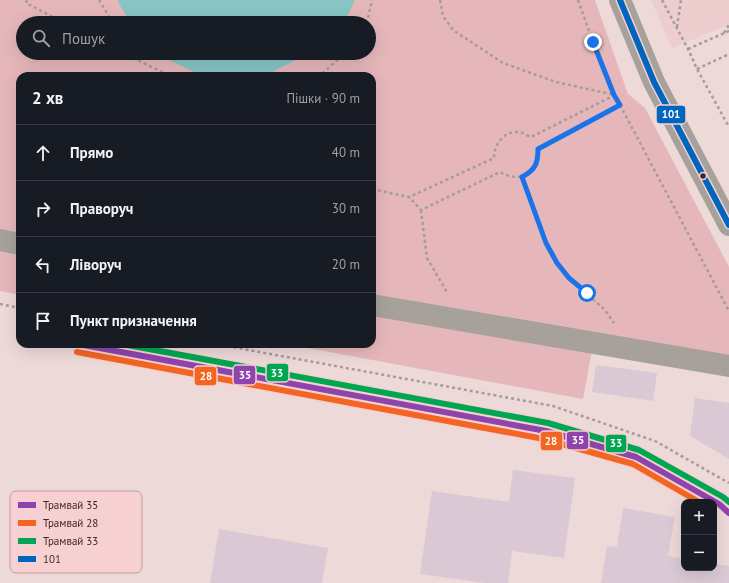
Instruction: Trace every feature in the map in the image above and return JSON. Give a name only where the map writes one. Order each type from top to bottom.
[{"type":"street","points":[[620,0],[654,82],[729,225]]},
{"type":"street","points":[[0,240],[16,243]]},
{"type":"street","points":[[376,306],[729,366]]},
{"type":"path","points":[[27,0],[26,3],[51,16]]},
{"type":"path","points":[[98,0],[108,16]]},
{"type":"path","points":[[368,16],[372,0]]},
{"type":"path","points":[[440,0],[443,16],[453,30],[503,63],[556,82],[614,95]]},
{"type":"path","points":[[578,0],[614,95],[729,311]]},
{"type":"path","points":[[662,0],[729,128]]},
{"type":"path","points":[[677,28],[681,0]]},
{"type":"path","points":[[724,33],[729,25]]},
{"type":"path","points":[[688,48],[729,31]]},
{"type":"path","points":[[697,68],[729,54]]},
{"type":"path","points":[[137,60],[162,72]]},
{"type":"path","points":[[324,72],[337,60]]},
{"type":"path","points":[[409,197],[494,158],[497,143],[502,137],[516,132],[523,133],[531,138],[614,95]]},
{"type":"path","points":[[421,210],[500,172],[506,176],[516,178],[522,177],[536,165],[538,149],[620,105]]},
{"type":"path","points":[[522,177],[546,243],[557,263],[569,278],[605,310],[618,328]]},
{"type":"path","points":[[376,190],[409,197],[421,210],[427,258],[466,321]]},
{"type":"path","points":[[0,304],[16,307]]},
{"type":"path","points":[[238,348],[553,406],[655,441],[729,483]]},
{"type":"shaded area","points":[[0,0],[595,0],[628,94],[645,108],[729,267],[729,361],[594,339],[583,399],[308,348],[376,348],[376,72],[16,72],[16,294],[0,291]]},
{"type":"shaded area","points":[[651,0],[729,0],[729,25],[672,48]]},
{"type":"water","points":[[118,0],[355,0],[347,16],[127,16]]},
{"type":"water","points":[[169,60],[296,60],[272,72],[194,72]]},
{"type":"building","points":[[596,365],[657,373],[653,401],[592,392]]},
{"type":"building","points":[[695,398],[729,403],[729,459],[690,436]]},
{"type":"building","points":[[513,470],[575,478],[564,558],[512,551],[508,583],[484,583],[420,574],[432,491],[509,502]]},
{"type":"building","points":[[623,508],[675,517],[668,556],[681,558],[681,571],[717,571],[717,564],[729,566],[729,583],[601,583],[607,546],[617,547]]},
{"type":"building","points":[[219,529],[328,548],[322,583],[210,583]]},
{"type":"tram line","name":"35","points":[[100,348],[546,431],[636,457],[719,504],[729,513]]},
{"type":"tram line","name":"33","points":[[144,348],[548,423],[639,450],[723,497],[729,502]]},
{"type":"tram line","name":"28","points":[[77,352],[544,439],[633,464],[694,499]]},
{"type":"transit line","name":"101","points":[[620,0],[654,82],[729,225]]},
{"type":"route","points":[[587,293],[569,278],[557,263],[546,243],[522,177],[536,165],[538,149],[620,105],[614,95],[593,42]]}]
